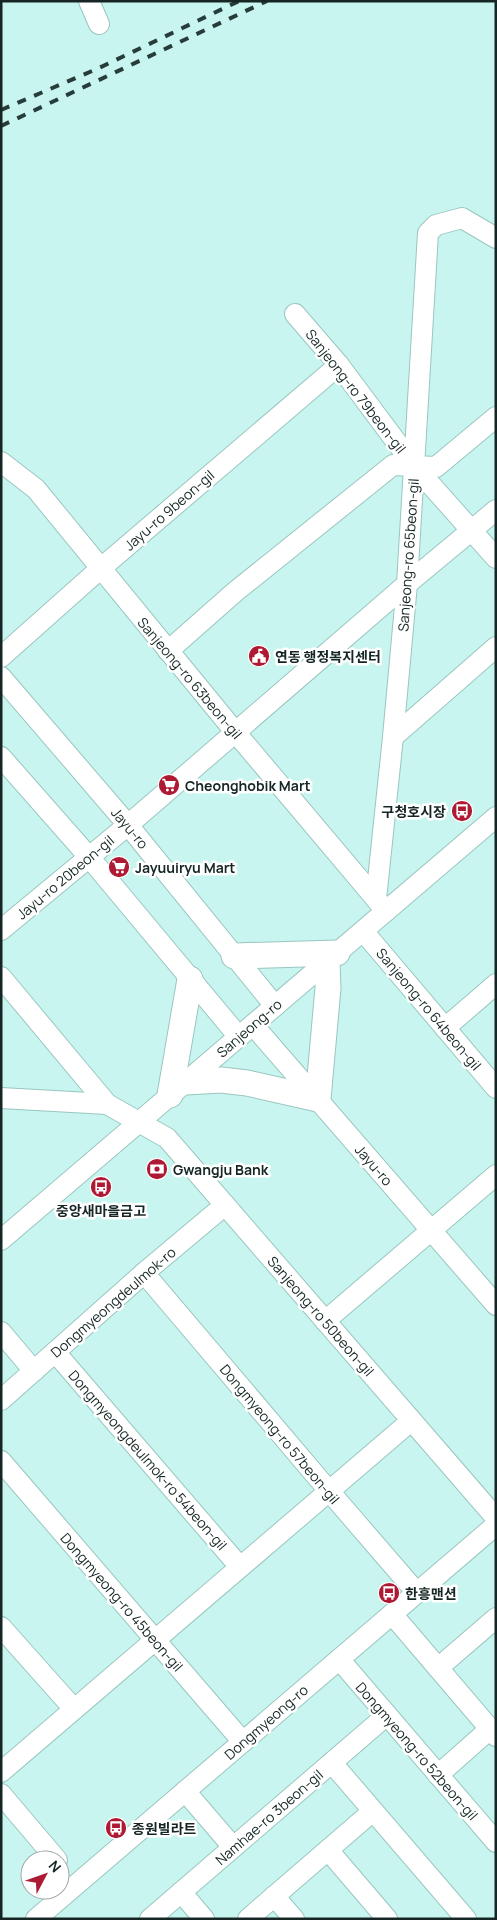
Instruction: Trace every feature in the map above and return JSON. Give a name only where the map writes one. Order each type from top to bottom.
[{"type":"main road","points":[[190,979],[178,1088],[221,1080],[247,1083],[318,1099],[332,957],[234,956]]},
{"type":"street","points":[[89,1],[99,24]]},
{"type":"street","name":"Sanjeong-ro 65beon-gil","points":[[381,904],[393,737],[407,584],[428,233],[436,224],[462,218],[496,238]]},
{"type":"street","name":"Sanjeong-ro 79beon-gil","points":[[295,314],[339,365],[415,467],[496,558]]},
{"type":"street","name":"Jayu-ro 9beon-gil","points":[[3,649],[100,569],[339,365]]},
{"type":"street","points":[[168,651],[236,591],[393,465],[436,467],[496,417]]},
{"type":"street","name":"Sanjeong-ro 63beon-gil","points":[[2,464],[36,489],[236,733],[381,904]]},
{"type":"street","name":"Jayu-ro 20beon-gil","points":[[1,930],[128,825],[407,584],[496,510]]},
{"type":"street","points":[[393,737],[496,647]]},
{"type":"street","name":"Jayu-ro","points":[[1,677],[128,825],[275,1006]]},
{"type":"street","name":"Jayu-ro","points":[[1,757],[89,857],[190,979],[318,1099],[496,1305]]},
{"type":"street","name":"Sanjeong-ro","points":[[1,1240],[363,931],[381,904],[496,817]]},
{"type":"street","name":"Sanjeong-ro 64beon-gil","points":[[363,931],[496,1088]]},
{"type":"street","points":[[1,977],[108,1104]]},
{"type":"street","points":[[445,1028],[496,984]]},
{"type":"street","points":[[1,1098],[108,1104]]},
{"type":"street","name":"Sanjeong-ro 50beon-gil","points":[[108,1104],[167,1138],[496,1518]]},
{"type":"street","points":[[325,1321],[496,1175]]},
{"type":"street","name":"Dongmyeongdeulmok-ro","points":[[1,1400],[144,1273],[225,1205]]},
{"type":"street","name":"Dongmyeong-ro 57beon-gil","points":[[144,1273],[328,1491],[417,1593]]},
{"type":"street","points":[[1,1332],[34,1371]]},
{"type":"street","name":"Dongmyeongdeulmok-ro 54beon-gil","points":[[55,1352],[240,1567]]},
{"type":"street","points":[[1,1772],[411,1420]]},
{"type":"street","name":"Dongmyeong-ro 45beon-gil","points":[[1,1461],[243,1742]]},
{"type":"street","name":"Dongmyeong-ro","points":[[36,1919],[496,1525]]},
{"type":"street","points":[[392,1614],[493,1732],[438,1775]]},
{"type":"street","points":[[438,1668],[493,1626]]},
{"type":"street","points":[[1,1627],[74,1709]]},
{"type":"street","name":"Dongmyeong-ro 52beon-gil","points":[[339,1659],[496,1842]]},
{"type":"street","name":"Namhae-ro 3beon-gil","points":[[150,1919],[387,1715]]},
{"type":"street","points":[[332,1763],[466,1919]]},
{"type":"street","points":[[185,1792],[233,1847]]},
{"type":"street","points":[[1,1794],[49,1850]]},
{"type":"street","points":[[248,1919],[373,1811]]},
{"type":"street","points":[[328,1850],[387,1919]]},
{"type":"street","points":[[70,1876],[77,1884]]},
{"type":"street","points":[[181,1892],[204,1919]]},
{"type":"street","points":[[274,1896],[294,1919]]},
{"type":"railway","points":[[1,110],[99,68],[239,1]]},
{"type":"railway","points":[[1,126],[267,1]]},
{"type":"place","name":"연동 행정복지센터","points":[[259,656]]},
{"type":"place","name":"Cheonghobik Mart","points":[[169,785]]},
{"type":"place","name":"구청호시장","points":[[462,811]]},
{"type":"place","name":"Jayuuiryu Mart","points":[[119,867]]},
{"type":"place","name":"Gwangju Bank","points":[[157,1169]]},
{"type":"place","name":"중앙새마을금고","points":[[101,1187]]},
{"type":"place","name":"한흥맨션","points":[[389,1593]]},
{"type":"place","name":"종원빌라트","points":[[116,1828]]}]
